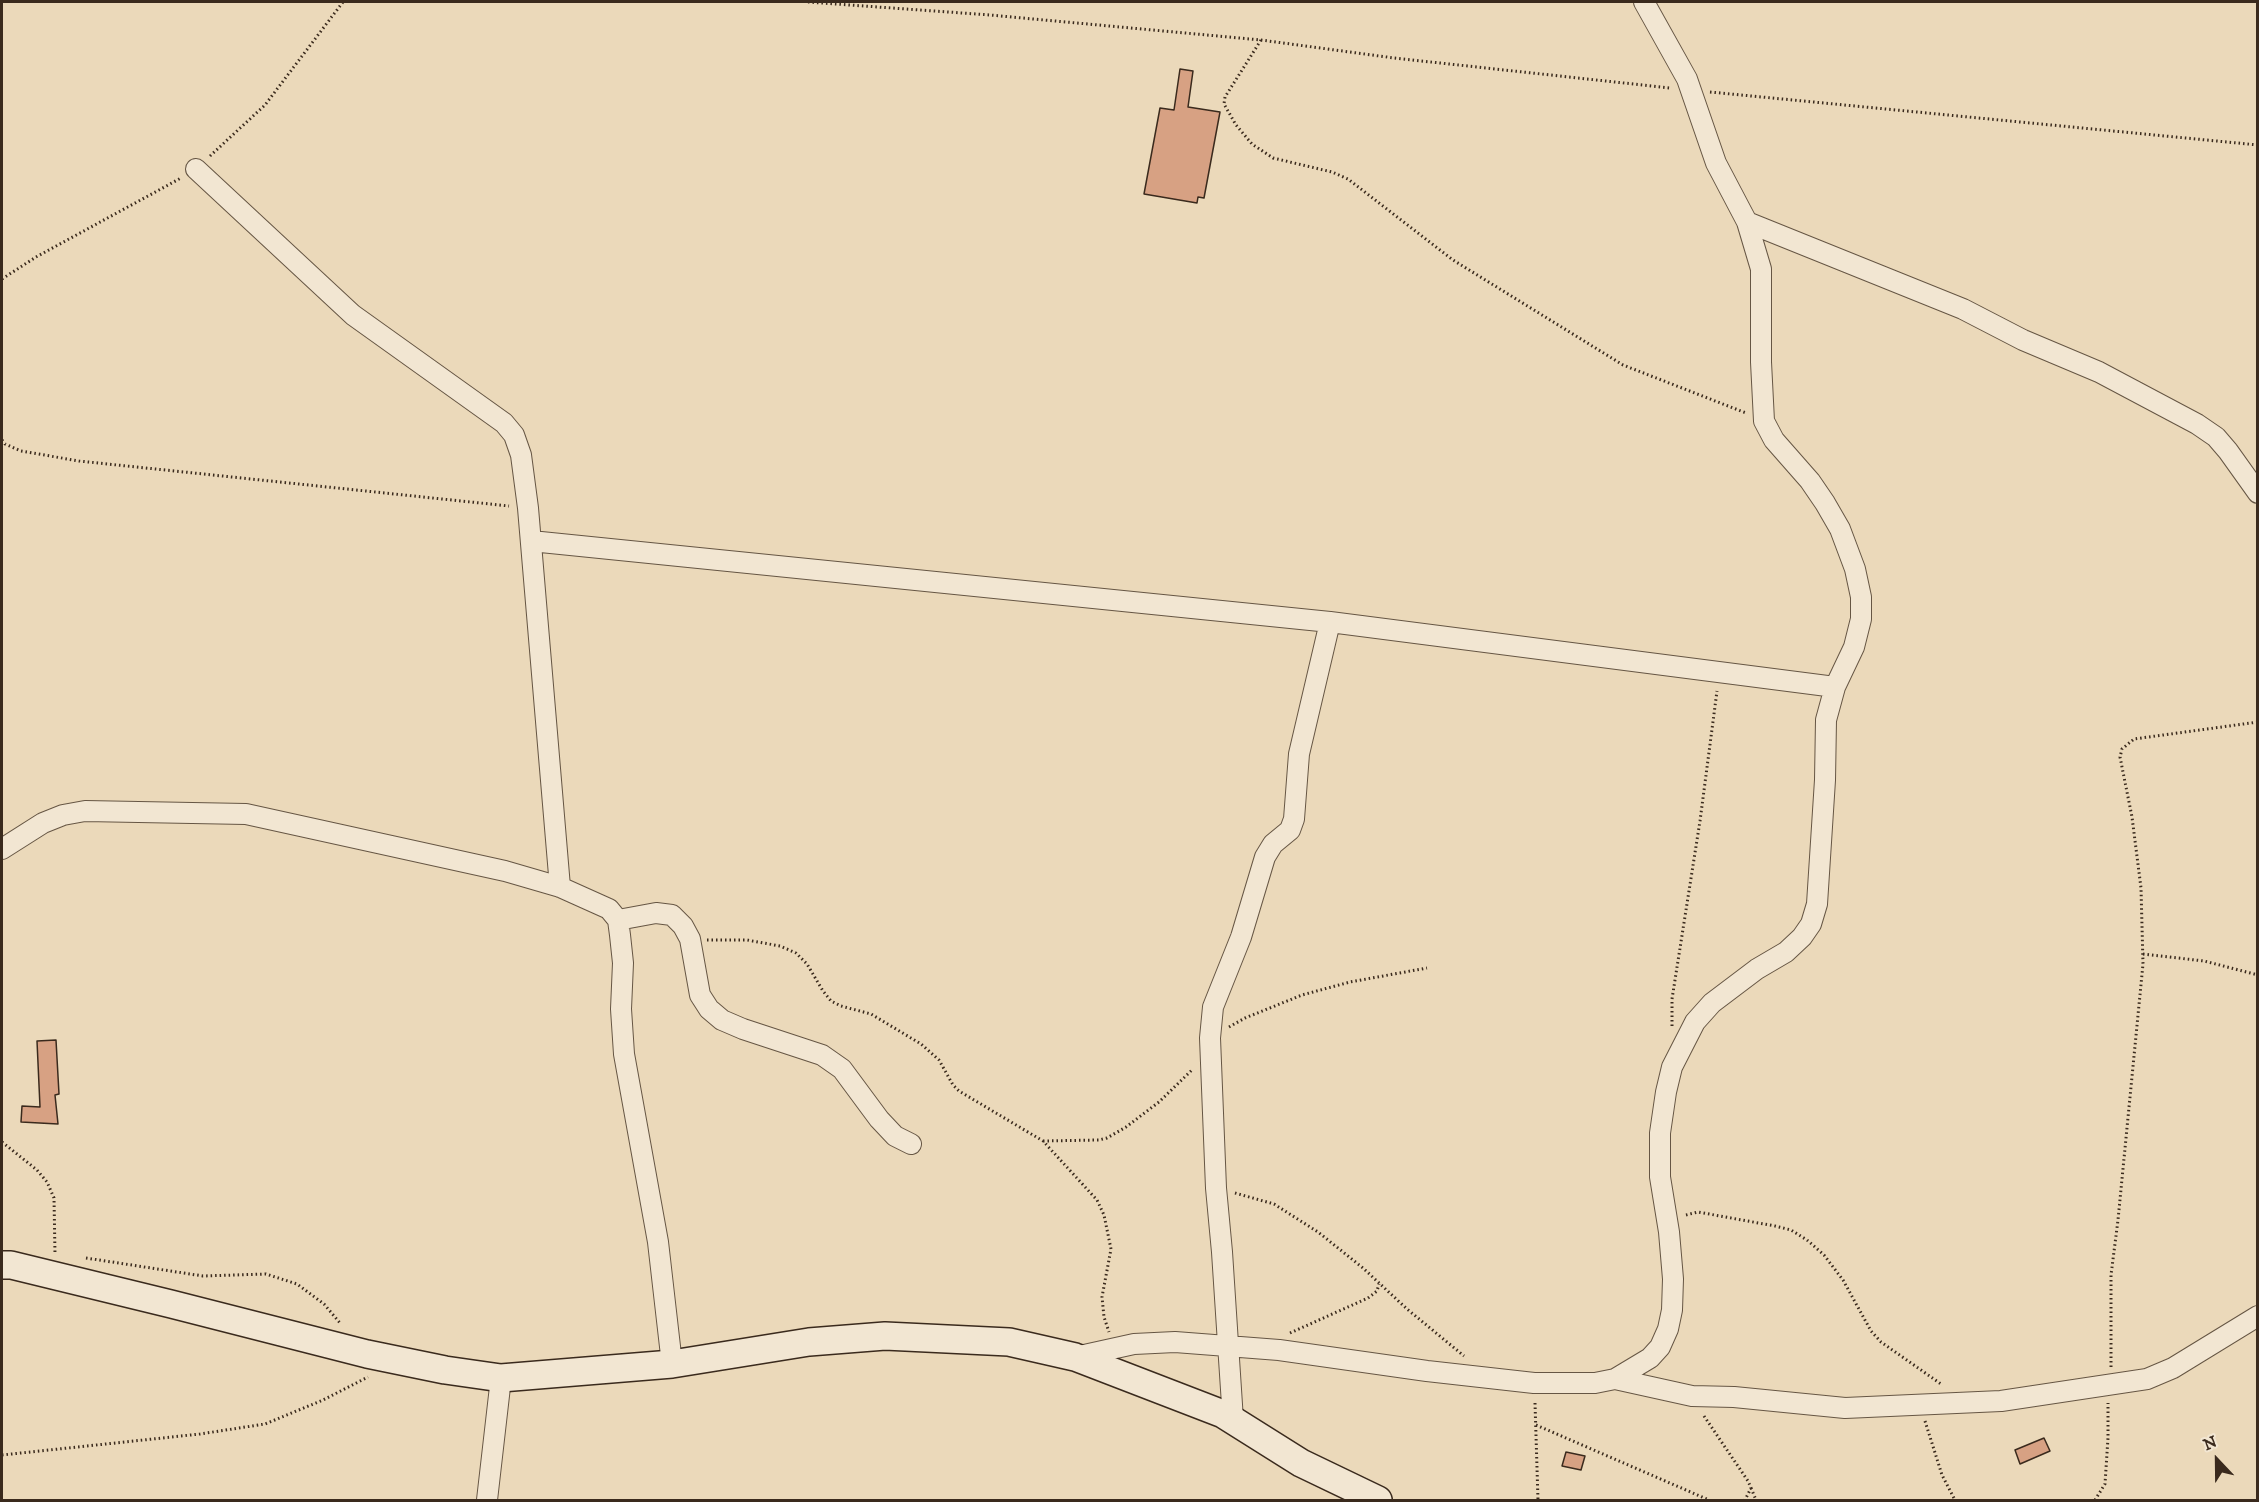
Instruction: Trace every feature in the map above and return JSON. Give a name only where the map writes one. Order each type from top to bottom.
[{"type":"street","points":[[1075,1357],[1134,1344],[1174,1342],[1270,1349],[1534,1383],[1595,1383],[1615,1379],[1650,1358],[1660,1347],[1668,1329],[1672,1310],[1673,1278],[1660,1177],[1660,1132],[1672,1067],[1695,1022],[1712,1003],[1757,969],[1786,952],[1802,937],[1811,924],[1818,892],[1826,720],[1835,687],[1854,647],[1861,619],[1861,597],[1855,569],[1840,529],[1826,503],[1774,440],[1764,421],[1761,362],[1761,269],[1747,222],[1716,163],[1682,69],[1644,2]]},
{"type":"street","points":[[196,169],[353,315],[504,423],[514,435],[521,455],[528,508],[560,887]]},
{"type":"street","points":[[1747,222],[1963,309],[2023,340],[2099,372],[2197,424],[2216,437],[2258,493]]},
{"type":"street","points":[[531,542],[1330,622],[1835,687]]},
{"type":"street","points":[[1233,1420],[1216,1188],[1210,1045],[1213,1007],[1241,937],[1259,873],[1273,844],[1290,830],[1294,819],[1299,754],[1330,622]]},
{"type":"street","points":[[2,849],[43,823],[63,815],[85,812],[246,814],[505,871],[560,887],[609,909],[618,920],[623,963],[621,1009],[624,1054],[658,1242],[672,1364]]},
{"type":"street","points":[[618,920],[656,913],[672,915],[683,926],[690,939],[700,995],[709,1009],[722,1020],[743,1029],[822,1055],[842,1069],[879,1119],[895,1136],[911,1144]]},
{"type":"street","points":[[2,1265],[11,1265],[400,1361],[501,1378],[672,1364],[809,1342],[885,1336],[1010,1342],[1075,1357],[1113,1370],[1233,1420],[1301,1463],[1378,1500]]},
{"type":"street","points":[[1615,1379],[1692,1396],[1734,1397],[1845,1408],[2001,1401],[2147,1379],[2173,1368],[2258,1316]]},
{"type":"street","points":[[487,1500],[501,1378]]},
{"type":"path","points":[[808,2],[990,15],[1261,40],[1394,58],[1691,90],[2258,145]]},
{"type":"path","points":[[1261,40],[1225,97],[1224,104],[1236,125],[1252,144],[1273,158],[1332,172],[1348,179],[1453,260],[1623,364],[1764,421]]},
{"type":"path","points":[[2,440],[5,444],[21,451],[79,461],[528,508]]},
{"type":"path","points":[[1672,1033],[1672,999],[1700,821],[1719,671]]},
{"type":"path","points":[[2095,1500],[2105,1484],[2108,1386],[2112,1358],[2111,1275],[2143,954],[2141,888],[2132,817],[2120,757],[2122,749],[2134,740],[2258,722]]},
{"type":"path","points":[[690,939],[747,940],[780,946],[796,952],[807,964],[831,1001],[871,1014],[921,1044],[939,1060],[959,1091],[1042,1140],[1097,1200],[1104,1215],[1111,1249],[1102,1297],[1104,1317],[1115,1348]]},
{"type":"path","points":[[2143,954],[2204,961],[2258,975]]},
{"type":"path","points":[[1042,1140],[1099,1140],[1126,1127],[1159,1102],[1210,1045],[1245,1018],[1302,995],[1350,982],[1427,969]]},
{"type":"path","points":[[2,1142],[37,1170],[47,1182],[54,1198],[55,1256],[49,1256]]},
{"type":"path","points":[[1216,1188],[1262,1199],[1280,1207],[1318,1232],[1364,1268],[1379,1284],[1464,1356],[1494,1378]]},
{"type":"path","points":[[1667,1220],[1698,1212],[1791,1230],[1824,1255],[1843,1280],[1871,1331],[1881,1342],[1969,1403]]},
{"type":"path","points":[[76,1258],[203,1276],[266,1274],[297,1284],[324,1304],[342,1325]]},
{"type":"path","points":[[1270,1349],[1298,1328],[1368,1298],[1377,1291],[1379,1284]]},
{"type":"path","points":[[2,1455],[200,1434],[265,1424],[323,1400],[400,1361]]},
{"type":"path","points":[[1534,1383],[1538,1500]]},
{"type":"path","points":[[1692,1396],[1714,1434],[1743,1473],[1755,1500]]},
{"type":"path","points":[[1921,1405],[1932,1449],[1955,1500]]},
{"type":"path","points":[[1536,1425],[1709,1500]]},
{"type":"path","points":[[1744,1500],[1751,1488]]},
{"type":"building","points":[[1180,69],[1193,71],[1188,107],[1220,112],[1204,198],[1198,197],[1197,203],[1144,194],[1160,108],[1174,110]]},
{"type":"building","points":[[56,1040],[59,1094],[55,1095],[58,1124],[21,1122],[22,1106],[40,1107],[37,1041]]},
{"type":"building","points":[[2044,1438],[2050,1451],[2020,1464],[2015,1450]]},
{"type":"building","points":[[1566,1452],[1585,1456],[1581,1470],[1562,1466]]}]
